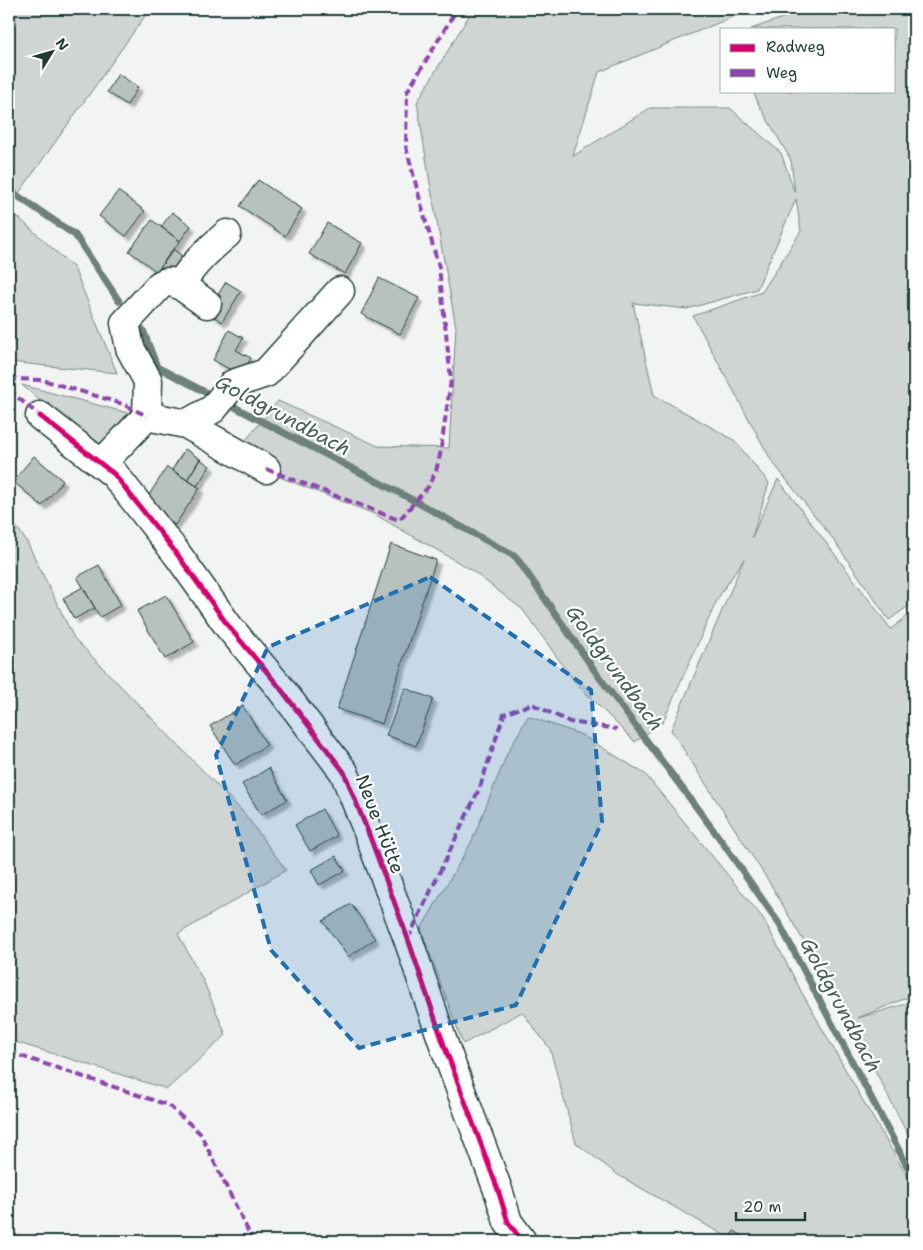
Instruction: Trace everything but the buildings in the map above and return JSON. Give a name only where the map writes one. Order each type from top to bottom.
[{"type":"street","points":[[180,285],[205,252],[227,234]]},
{"type":"street","points":[[102,464],[147,416],[148,381],[130,348],[124,323],[160,285],[166,282],[180,285],[207,304]]},
{"type":"street","points":[[186,424],[213,409],[232,384],[266,373],[340,290]]},
{"type":"street","name":"Neue Hütte","points":[[40,416],[114,474],[177,554],[229,627],[277,684],[344,772],[408,939],[508,1222],[522,1241]]},
{"type":"street","points":[[147,416],[186,424],[266,469]]},
{"type":"highlighted area","points":[[430,577],[591,690],[602,822],[516,1005],[359,1048],[271,950],[216,755],[268,647]]},
{"type":"shaded area","points":[[9,9],[150,9],[9,207]]},
{"type":"shaded area","points":[[473,9],[752,9],[599,72],[573,156],[650,108],[730,108],[781,153],[795,193],[791,160],[753,92],[896,92],[896,28],[754,28],[808,9],[914,9],[914,602],[889,620],[833,539],[771,460],[693,316],[762,292],[801,231],[796,199],[757,289],[687,309],[633,303],[654,395],[734,440],[769,483],[752,537],[778,479],[891,629],[914,611],[914,1005],[909,997],[858,1018],[909,1003],[914,1012],[914,1147],[850,1021],[771,885],[671,730],[744,559],[718,598],[663,722],[635,742],[575,682],[523,610],[470,569],[374,514],[231,458],[278,401],[378,446],[449,448],[456,327],[417,102]]},
{"type":"shaded area","points":[[9,209],[74,268],[117,373],[9,362]]},
{"type":"shaded area","points":[[22,385],[128,413],[96,449]]},
{"type":"shaded area","points":[[9,516],[27,542],[74,638],[244,813],[286,870],[178,934],[203,980],[226,1035],[167,1089],[9,1040]]},
{"type":"shaded area","points":[[528,716],[582,735],[645,774],[763,918],[801,991],[914,1188],[914,1241],[734,1241],[618,1175],[576,1143],[550,1049],[522,1012],[463,1044],[421,929],[472,841],[507,754]]},
{"type":"waterway","name":"Goldgrundbach","points":[[9,190],[75,235],[119,301]]},
{"type":"waterway","name":"Goldgrundbach","points":[[143,330],[157,367],[215,397]]},
{"type":"waterway","name":"Goldgrundbach","points":[[225,402],[411,499],[516,557],[597,674],[723,843],[780,925],[914,1179]]},
{"type":"marked path","points":[[266,469],[399,520],[428,487],[436,471],[451,380],[439,267],[406,147],[407,92],[457,9]]},
{"type":"marked path","points":[[9,379],[43,380],[123,404],[147,416]]},
{"type":"marked path","points":[[9,390],[40,416]]},
{"type":"marked path","points":[[408,939],[480,787],[504,714],[532,704],[570,722],[617,729]]},
{"type":"marked path","points":[[9,1052],[168,1105],[200,1133],[253,1241]]},
{"type":"cycle path","points":[[40,416],[114,474],[177,554],[229,627],[277,684],[344,772],[408,939],[508,1222],[522,1241]]}]
